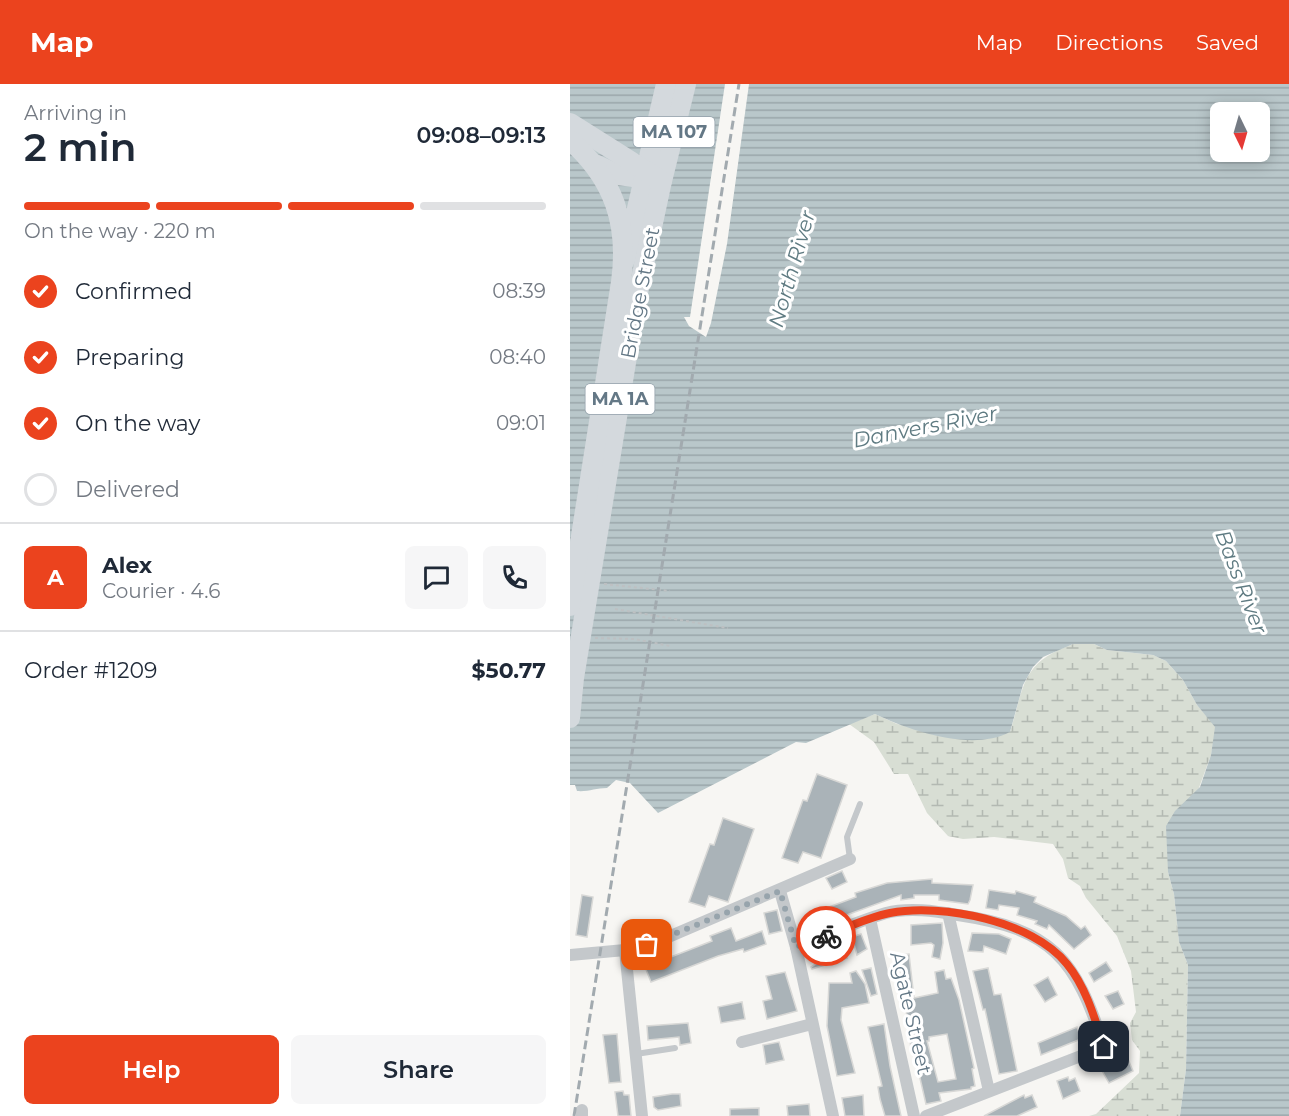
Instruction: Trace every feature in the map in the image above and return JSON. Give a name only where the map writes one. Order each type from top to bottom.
[{"type":"main road","name":"MA 107","points":[[650,177],[666,84]]},
{"type":"main road","name":"MA 107","points":[[623,269],[650,177],[686,84]]},
{"type":"main road","points":[[570,123],[650,177]]},
{"type":"main road","name":"Bridge Street","points":[[570,140],[595,164],[609,188],[619,214],[624,247],[623,269],[577,612]]},
{"type":"main road","name":"Bridge Street","points":[[577,612],[636,302],[650,177],[619,175],[595,164]]},
{"type":"main road","name":"MA 1A","points":[[570,718],[577,612]]},
{"type":"street","points":[[570,955],[625,950],[659,941],[850,859]]},
{"type":"street","points":[[780,891],[796,947],[812,1024],[828,1083],[833,1116]]},
{"type":"street","points":[[796,947],[870,919],[903,911],[948,913],[1011,926],[1027,933],[1055,951],[1080,984],[1104,1047],[926,1116]]},
{"type":"street","points":[[948,913],[989,1091]]},
{"type":"street","name":"Agate Street","points":[[870,919],[914,1116]]},
{"type":"street","points":[[625,950],[642,1116]]},
{"type":"street","points":[[742,1042],[812,1024]]},
{"type":"lane","points":[[850,859],[847,837],[860,804]]},
{"type":"lane","points":[[636,1054],[675,1048]]},
{"type":"path","points":[[604,584],[670,591]]},
{"type":"path","points":[[615,609],[728,628]]},
{"type":"path","points":[[591,638],[634,639],[669,646]]},
{"type":"green space","points":[[1073,644],[1094,644],[1107,650],[1153,655],[1166,661],[1183,680],[1197,705],[1216,727],[1211,755],[1168,872],[1174,894],[1179,942],[1188,965],[1186,1069],[1180,1116],[1089,1116],[1096,1114],[1139,1073],[1140,1051],[1132,1040],[1130,1023],[1136,1012],[1131,971],[1117,936],[1086,898],[1080,886],[1068,878],[1063,859],[1053,844],[994,837],[963,839],[948,836],[927,813],[908,774],[894,774],[874,742],[849,724],[875,714],[897,724],[974,740],[1010,732],[1023,688],[1034,668],[1056,651]]},
{"type":"water","points":[[570,84],[725,84],[690,317],[684,317],[689,326],[706,337],[727,244],[749,84],[1289,84],[1289,1116],[1180,1116],[1186,1069],[1188,965],[1179,942],[1174,894],[1168,872],[1166,826],[1175,811],[1200,787],[1211,755],[1215,727],[1197,705],[1183,680],[1166,661],[1153,655],[1107,650],[1094,644],[1073,644],[1043,657],[1033,667],[1023,685],[1010,732],[995,738],[960,740],[906,727],[875,714],[806,743],[796,742],[658,813],[630,783],[616,780],[607,788],[581,791],[577,791],[575,785],[570,785]]},
{"type":"building","points":[[817,774],[847,785],[821,858],[803,852],[798,863],[782,858],[803,800],[807,801]]},
{"type":"building","points":[[723,818],[754,829],[728,902],[709,896],[705,907],[689,902],[710,844],[714,845]]},
{"type":"building","points":[[842,871],[847,882],[832,889],[826,878]]},
{"type":"building","points":[[932,879],[932,883],[973,885],[968,904],[939,900],[939,895],[914,895],[914,898],[901,900],[901,895],[814,927],[810,914],[856,897],[855,893],[887,883]]},
{"type":"building","points":[[989,890],[1015,894],[1016,891],[1036,897],[1034,902],[1066,916],[1081,929],[1085,926],[1091,935],[1074,949],[1049,925],[1047,929],[1035,924],[1037,921],[1017,915],[1019,908],[999,905],[998,910],[986,908]]},
{"type":"building","points":[[582,895],[593,897],[587,937],[576,935]]},
{"type":"building","points":[[777,910],[782,931],[769,934],[764,913]]},
{"type":"building","points":[[942,923],[943,943],[940,959],[932,957],[934,945],[931,943],[911,945],[911,925]]},
{"type":"building","points":[[731,928],[736,941],[762,931],[766,944],[744,952],[743,949],[718,956],[651,982],[645,967],[712,941],[710,936]]},
{"type":"building","points":[[972,933],[999,934],[1011,939],[1006,954],[984,946],[983,952],[968,951]]},
{"type":"building","points":[[861,934],[867,949],[857,955],[852,937]]},
{"type":"building","points":[[840,948],[847,958],[812,969],[811,967]]},
{"type":"building","points":[[909,954],[914,998],[938,993],[935,972],[944,970],[946,979],[951,978],[959,1000],[974,1068],[972,1069],[975,1086],[971,1089],[939,1093],[941,1101],[926,1104],[913,1048],[911,1048],[901,971],[896,972],[894,956]],"holes":[[[947,1034],[956,1079],[938,1082],[927,1041],[929,1037]]]},
{"type":"building","points":[[1106,962],[1112,971],[1094,982],[1089,973]]},
{"type":"building","points":[[871,968],[877,994],[871,996],[862,970]]},
{"type":"building","points":[[988,968],[994,995],[1001,994],[1017,1071],[999,1074],[985,1009],[983,1010],[973,971]]},
{"type":"building","points":[[856,971],[865,984],[869,1003],[842,1008],[841,1020],[855,1073],[837,1076],[827,1026],[829,983],[852,983],[850,973]]},
{"type":"building","points":[[785,972],[797,1011],[767,1019],[763,1001],[772,999],[766,976]]},
{"type":"building","points":[[1048,977],[1057,995],[1045,1002],[1034,985]]},
{"type":"building","points":[[1118,991],[1124,1004],[1113,1009],[1105,996]]},
{"type":"building","points":[[742,1002],[745,1019],[721,1023],[718,1007]]},
{"type":"building","points":[[688,1023],[691,1043],[680,1045],[679,1037],[648,1040],[647,1026]]},
{"type":"building","points":[[884,1024],[901,1116],[885,1116],[880,1099],[878,1087],[882,1086],[868,1027]]},
{"type":"building","points":[[1077,1027],[1081,1039],[1041,1055],[1038,1043]]},
{"type":"building","points":[[617,1034],[621,1082],[609,1083],[603,1035]]},
{"type":"building","points":[[779,1042],[784,1060],[766,1064],[763,1045]]},
{"type":"building","points":[[1110,1057],[1111,1061],[1127,1057],[1133,1071],[1109,1083],[1097,1062]]},
{"type":"building","points":[[1068,1077],[1069,1081],[1075,1078],[1080,1091],[1063,1099],[1057,1081]]},
{"type":"building","points":[[623,1091],[624,1095],[629,1095],[631,1116],[618,1116],[615,1092]]},
{"type":"building","points":[[680,1094],[681,1106],[658,1110],[654,1107],[653,1097]]},
{"type":"building","points":[[863,1095],[864,1116],[845,1116],[842,1098]]},
{"type":"building","points":[[1024,1095],[1025,1098],[1032,1095],[1037,1107],[1017,1116],[984,1116]]},
{"type":"building","points":[[809,1104],[810,1116],[788,1116],[787,1106]]},
{"type":"building","points":[[759,1108],[759,1116],[730,1116],[730,1109]]},
{"type":"railway","points":[[574,1116],[739,84]]},
{"type":"way so far","points":[[647,945],[780,891],[796,947],[826,936]]},
{"type":"route","points":[[826,936],[887,913],[920,910],[994,921],[1011,926],[1042,941],[1067,963],[1084,991],[1104,1047]]},
{"type":"water label","name":"North River","points":[[792,269]]},
{"type":"water label","name":"Danvers River","points":[[925,427]]},
{"type":"water label","name":"Bass River","points":[[1241,582]]}]
